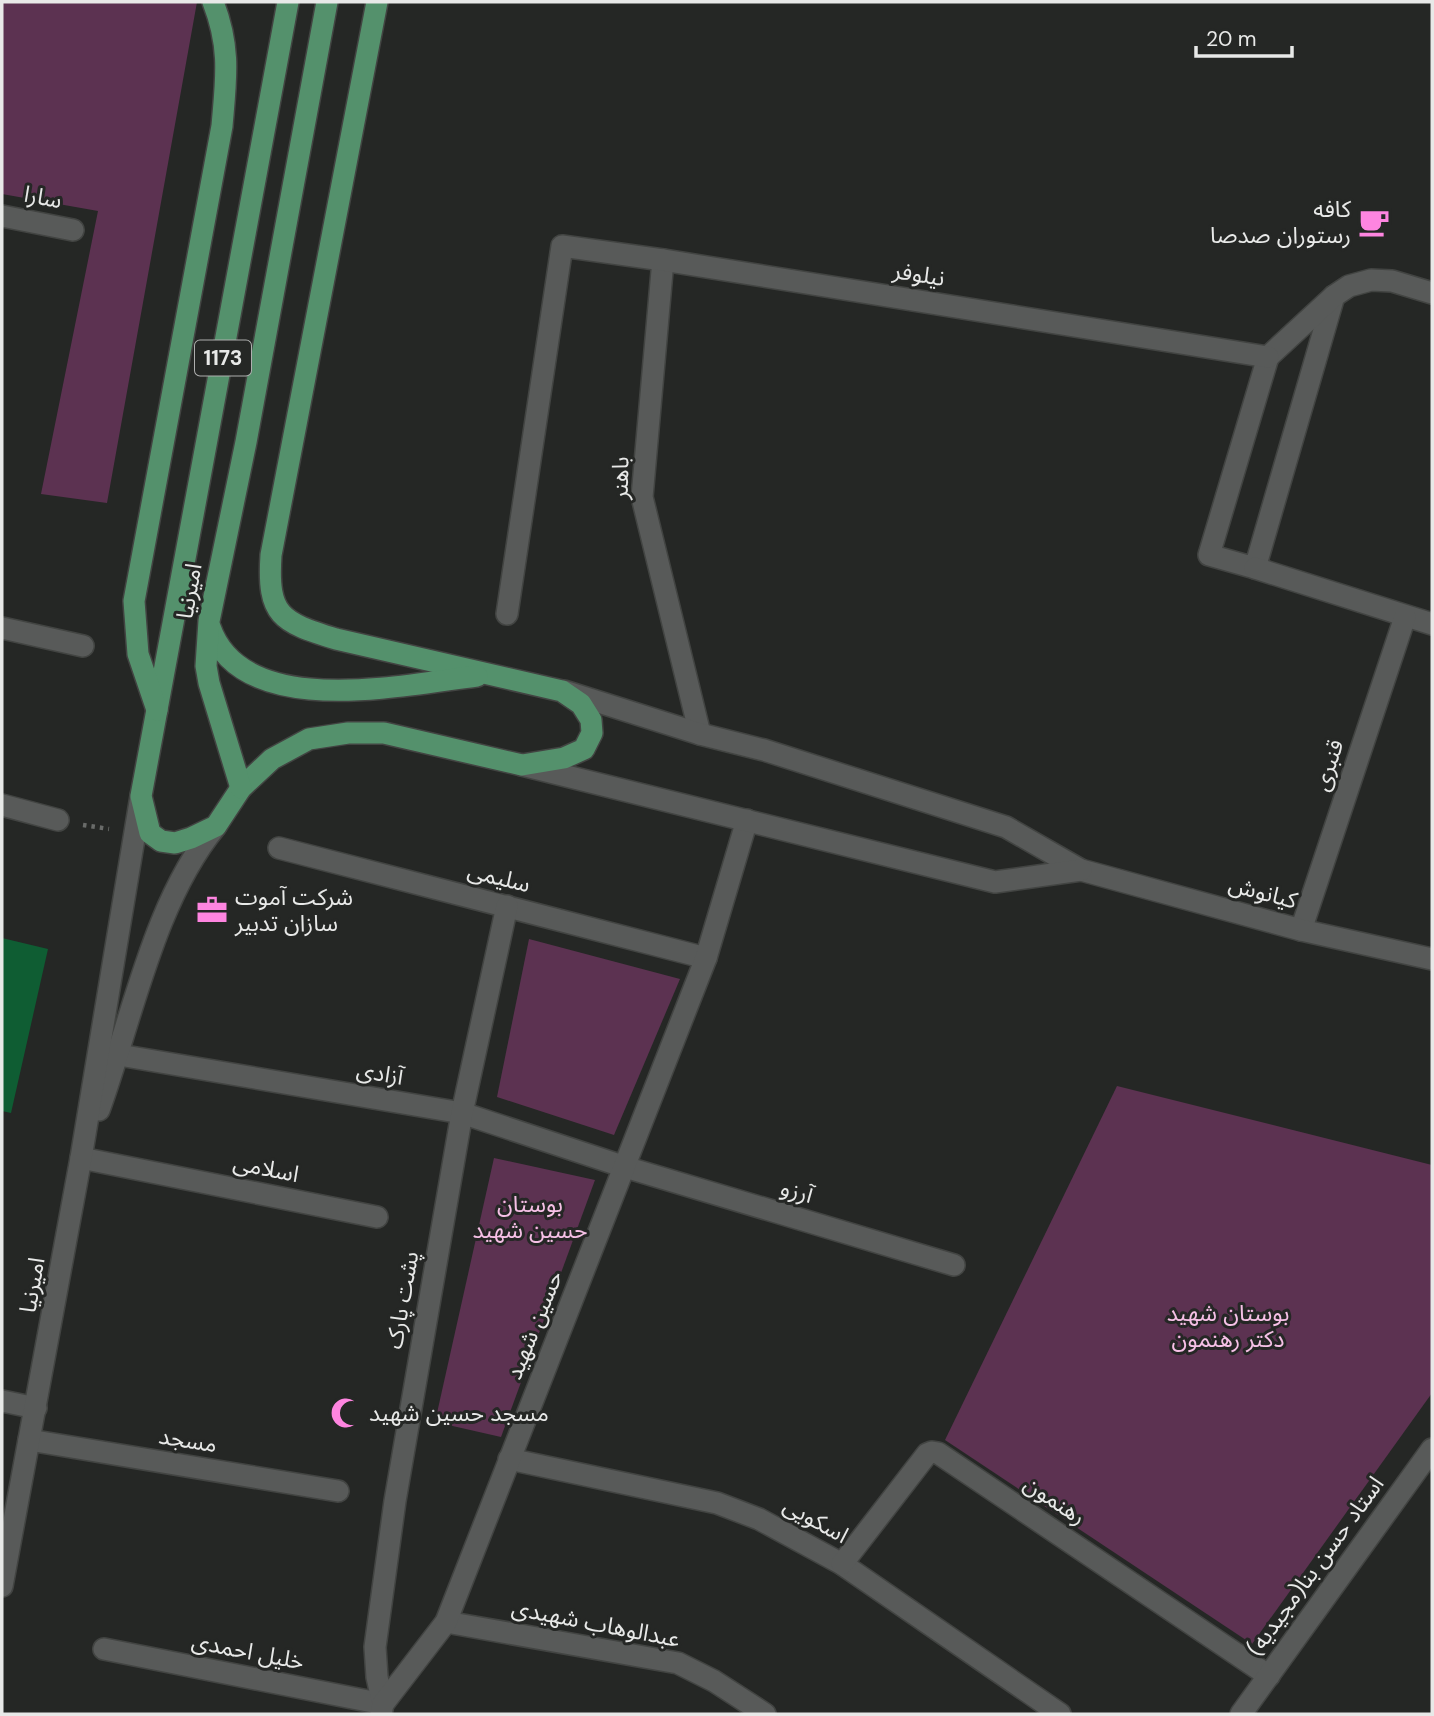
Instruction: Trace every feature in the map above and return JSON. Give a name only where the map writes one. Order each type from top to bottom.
[{"type":"main road","points":[[158,713],[138,654],[134,601],[222,126],[227,57],[213,2]]},
{"type":"main road","name":"امیرنیا","points":[[141,796],[288,2]]},
{"type":"main road","name":"امیرنیا","points":[[215,826],[241,788],[209,683],[206,666],[209,621],[246,442],[327,2]]},
{"type":"main road","points":[[241,788],[272,759],[309,738],[348,733],[384,733],[522,765],[565,758],[584,749],[592,733],[591,720],[581,704],[562,691],[336,639],[302,628],[277,610],[269,586],[273,542],[377,2]]},
{"type":"main road","points":[[209,621],[215,641],[229,660],[256,677],[285,685],[354,691],[490,674]]},
{"type":"main road","points":[[141,796],[150,833],[161,841],[174,843],[215,826]]},
{"type":"street","name":"سارا","points":[[2,216],[74,230]]},
{"type":"street","name":"نیلوفر","points":[[508,614],[562,246],[1268,357]]},
{"type":"street","name":"باهنر","points":[[663,260],[642,497],[700,734]]},
{"type":"street","points":[[1432,293],[1392,281],[1371,280],[1349,286],[1334,296],[1268,357],[1209,555],[1432,624]]},
{"type":"street","points":[[1255,568],[1334,296]]},
{"type":"street","name":"قنبری","points":[[1301,930],[1405,617]]},
{"type":"street","points":[[2,628],[83,646]]},
{"type":"street","points":[[562,691],[700,734],[764,750],[1006,827],[1081,870]]},
{"type":"street","points":[[522,765],[995,882],[1081,870]]},
{"type":"street","name":"امیرنیا","points":[[2,1586],[81,1158],[141,796]]},
{"type":"street","points":[[2,805],[58,820]]},
{"type":"street","name":"حسین شهید","points":[[382,1709],[446,1622],[706,958],[747,820]]},
{"type":"street","name":"امیرنیا","points":[[81,1158],[168,909],[198,847],[215,826]]},
{"type":"street","name":"سلیمی","points":[[279,848],[706,958]]},
{"type":"street","name":"کیانوش","points":[[1081,870],[1301,930],[1432,959]]},
{"type":"street","name":"پشت پارک","points":[[382,1709],[377,1677],[377,1634],[397,1490],[462,1113],[507,906]]},
{"type":"street","name":"آزادی","points":[[119,1055],[462,1113],[625,1167]]},
{"type":"street","name":"اسلامی","points":[[81,1158],[377,1217]]},
{"type":"street","name":"آرزو","points":[[625,1167],[954,1265]]},
{"type":"street","points":[[2,1401],[36,1408]]},
{"type":"street","name":"مسجد","points":[[29,1440],[338,1491]]},
{"type":"street","name":"استاد حسن بنا(مجیدیه)","points":[[1241,1714],[1432,1449]]},
{"type":"street","name":"رهنمون","points":[[842,1564],[927,1454],[938,1453],[1269,1675]]},
{"type":"street","name":"اسکویی","points":[[509,1459],[717,1503],[759,1519],[842,1564],[1060,1714]]},
{"type":"street","name":"عبدالوهاب شهیدی","points":[[446,1622],[678,1663],[714,1681],[765,1714]]},
{"type":"street","name":"خلیل احمدی","points":[[104,1649],[382,1709]]},
{"type":"path","points":[[58,820],[134,834]]},
{"type":"green space","points":[[2,2],[197,2],[107,503],[41,494],[98,211],[2,194]]},
{"type":"green space","points":[[529,939],[680,979],[614,1135],[497,1097]]},
{"type":"green space","name":"بوستان شهید دکتر رهنمون","points":[[1117,1086],[1432,1165],[1432,1393],[1252,1644],[945,1440]]},
{"type":"green space","name":"بوستان حسین شهید","points":[[494,1158],[595,1180],[501,1437],[435,1422]]},
{"type":"building","points":[[2,938],[48,949],[11,1113],[2,1111]]},
{"type":"place","name":"کافه رستوران صدصا","points":[[1374,222]]},
{"type":"place","name":"شرکت آموت سازان تدبیر","points":[[212,910]]},
{"type":"place","name":"مسجد حسین شهید","points":[[346,1413]]}]
